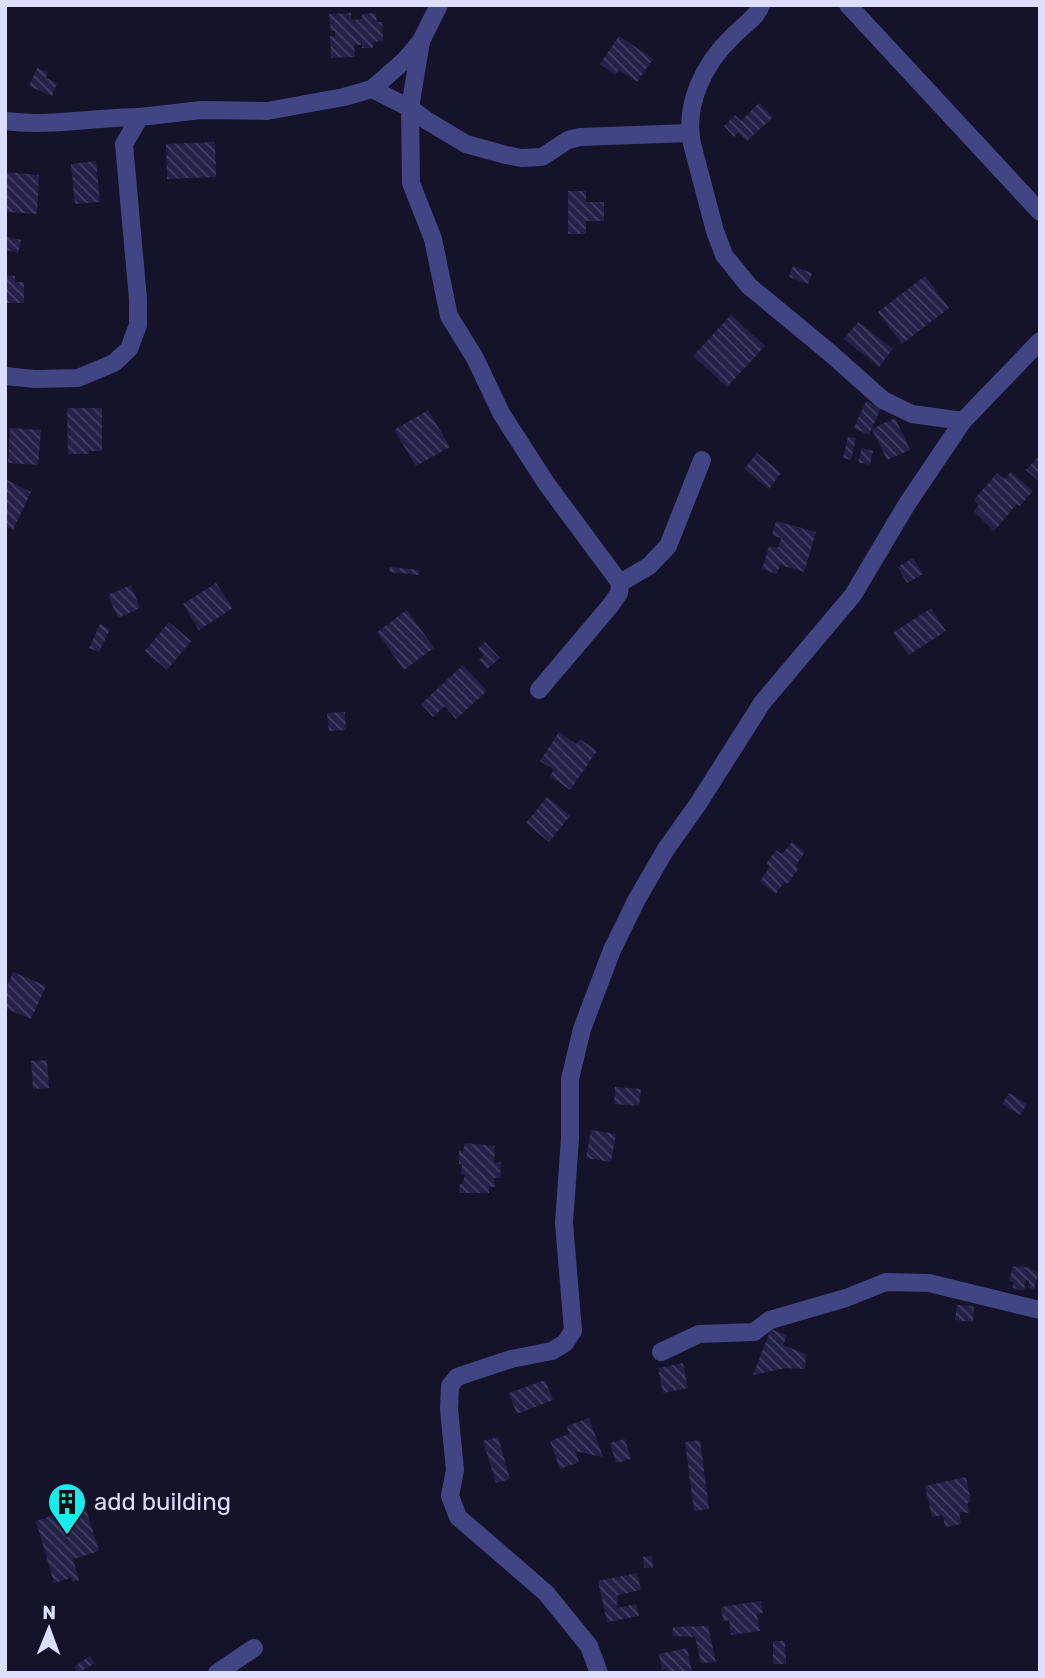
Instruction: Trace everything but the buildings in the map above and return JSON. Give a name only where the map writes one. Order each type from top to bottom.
[{"type":"street","points":[[5,121],[71,123],[101,117],[139,117],[201,110],[267,111],[344,97],[372,89],[405,60],[421,41],[439,5]]},
{"type":"street","points":[[761,5],[759,12],[730,39],[703,74],[696,92],[690,132],[715,231],[724,255],[749,286],[883,400],[912,414],[963,421]]},
{"type":"street","points":[[848,5],[1040,212]]},
{"type":"street","points":[[421,41],[410,108],[411,183],[433,239],[449,316],[475,358],[501,413],[546,483],[620,583],[619,593],[610,606],[539,690]]},
{"type":"street","points":[[372,89],[410,108],[466,144],[521,158],[542,157],[568,140],[580,137],[690,132]]},
{"type":"street","points":[[5,376],[34,379],[78,378],[114,363],[130,349],[138,325],[138,299],[124,144],[139,117]]},
{"type":"street","points":[[599,1673],[589,1646],[546,1593],[458,1517],[450,1496],[455,1470],[449,1409],[450,1386],[457,1377],[511,1359],[552,1351],[565,1343],[573,1331],[564,1223],[570,1138],[570,1079],[582,1029],[612,950],[666,849],[698,804],[762,702],[853,595],[907,504],[963,421],[1040,341]]},
{"type":"street","points":[[620,583],[649,566],[668,546],[702,460]]},
{"type":"street","points":[[661,1352],[699,1334],[754,1332],[770,1320],[846,1298],[886,1283],[929,1283],[1040,1310]]},
{"type":"street","points":[[217,1673],[254,1647]]},
{"type":"place","name":"add building","points":[[67,1536]]}]
